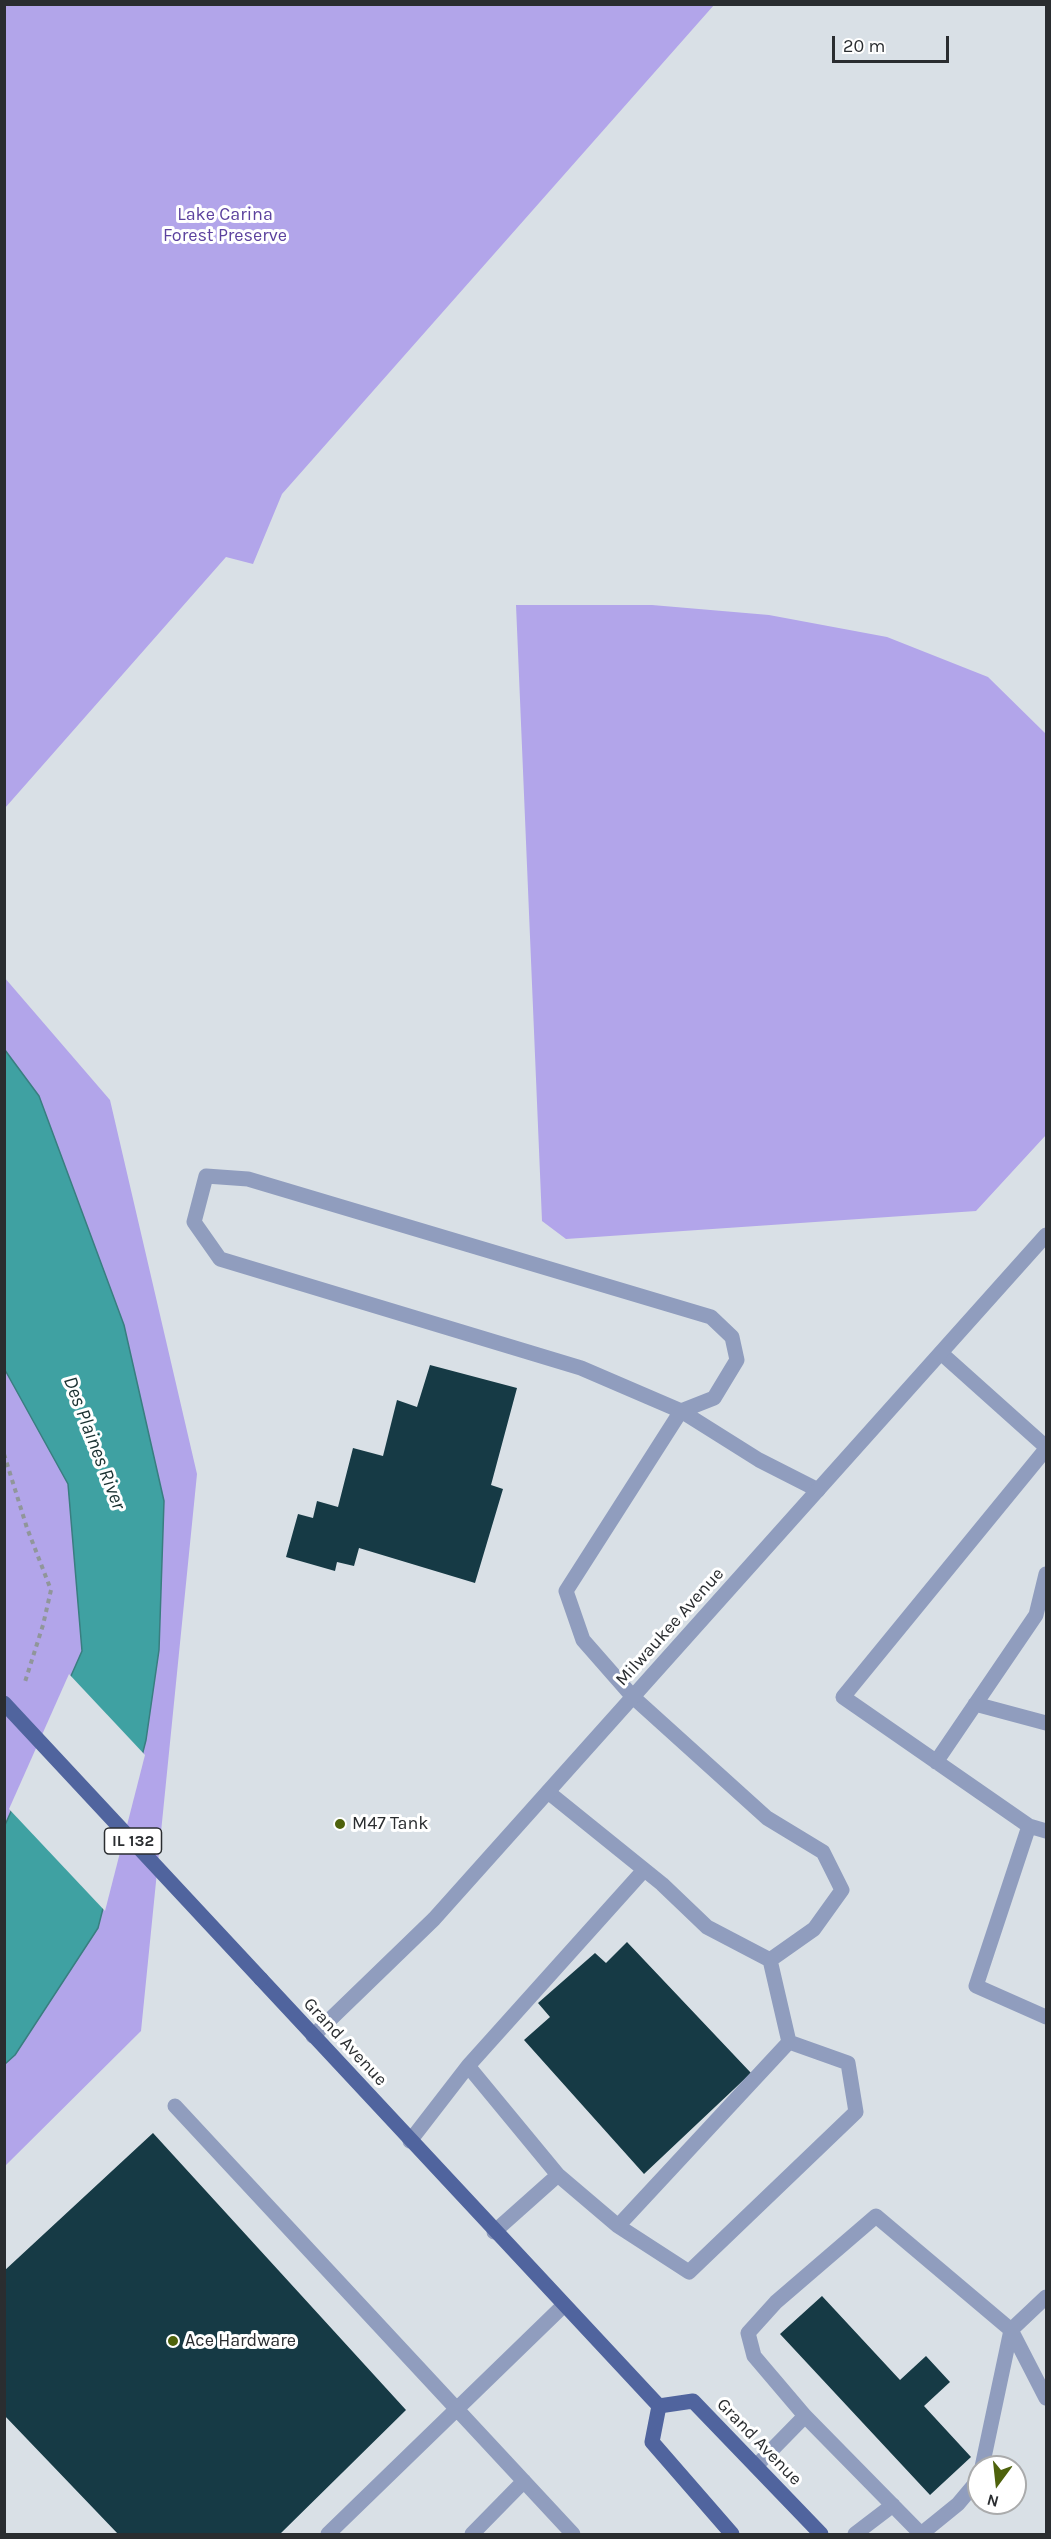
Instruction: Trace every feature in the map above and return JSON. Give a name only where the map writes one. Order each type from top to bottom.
[{"type":"main road","name":"Grand Avenue","points":[[4,1703],[494,2232],[659,2406],[693,2401],[821,2535]]},
{"type":"main road","points":[[659,2406],[652,2442],[732,2535]]},
{"type":"street","points":[[770,1960],[814,1929],[842,1890],[824,1852],[767,1818],[633,1697],[583,1640],[566,1591],[681,1411],[714,1398],[737,1360],[732,1336],[711,1317],[248,1179],[206,1176],[194,1222],[220,1259],[581,1368],[681,1411],[759,1460],[818,1490]]},
{"type":"street","name":"Milwaukee Avenue","points":[[313,2036],[435,1920],[1047,1234]]},
{"type":"street","points":[[941,1353],[1047,1448],[843,1696],[1029,1826],[1047,1831]]},
{"type":"street","points":[[936,1762],[1036,1616],[1047,1574]]},
{"type":"street","points":[[975,1704],[1047,1723]]},
{"type":"street","points":[[548,1792],[644,1870],[707,1927],[770,1960],[789,2042]]},
{"type":"street","points":[[1029,1826],[976,1986],[1047,2017]]},
{"type":"street","points":[[410,2140],[468,2066],[644,1870]]},
{"type":"street","points":[[618,2226],[789,2042]]},
{"type":"street","points":[[468,2066],[558,2175],[618,2226],[689,2272],[856,2112],[849,2063],[789,2042]]},
{"type":"street","points":[[175,2106],[458,2408],[573,2535]]},
{"type":"street","points":[[494,2232],[558,2175]]},
{"type":"street","points":[[967,2493],[958,2504],[921,2534],[805,2416],[754,2356],[748,2333],[776,2302],[876,2216],[1011,2330],[1047,2398]]},
{"type":"street","points":[[985,2455],[1011,2330],[1047,2297]]},
{"type":"street","points":[[328,2535],[563,2306]]},
{"type":"street","points":[[756,2466],[805,2416]]},
{"type":"street","points":[[472,2535],[524,2481]]},
{"type":"street","points":[[855,2535],[893,2505]]},
{"type":"path","points":[[4,1454],[27,1528],[51,1590],[43,1625]]},
{"type":"green space","name":"Lake Carina Forest Preserve","points":[[5,4],[714,5],[282,494],[253,564],[226,557],[5,808]]},
{"type":"green space","points":[[516,605],[652,605],[769,615],[887,637],[988,677],[1045,733],[1046,727],[1046,1135],[976,1211],[566,1239],[542,1221]]},
{"type":"green space","points":[[4,977],[110,1100],[197,1474],[141,2031],[5,2166]]},
{"type":"water","name":"Des Plaines River","points":[[5,1050],[39,1096],[124,1325],[164,1501],[159,1650],[146,1740],[98,1928],[15,2055],[5,2064],[5,1825],[82,1651],[68,1484],[5,1370]]},
{"type":"pier","points":[[69,1674],[145,1755],[105,1911],[9,1809]]},
{"type":"building","points":[[430,1365],[517,1388],[491,1485],[503,1489],[475,1583],[359,1548],[354,1566],[337,1562],[335,1571],[286,1557],[298,1514],[313,1518],[317,1501],[338,1507],[353,1448],[383,1456],[397,1400],[417,1407]]},
{"type":"building","points":[[627,1942],[751,2073],[644,2174],[524,2040],[550,2017],[538,2003],[595,1953],[606,1963]]},
{"type":"building","name":"Ace Hardware","points":[[153,2133],[406,2410],[280,2534],[118,2534],[4,2415],[4,2271]]},
{"type":"building","points":[[822,2296],[900,2380],[926,2356],[950,2382],[924,2406],[969,2455],[967,2455],[967,2461],[930,2495],[780,2334]]},
{"type":"place","name":"M47 Tank","points":[[340,1824]]},
{"type":"place","name":"Ace Hardware","points":[[173,2341]]}]
